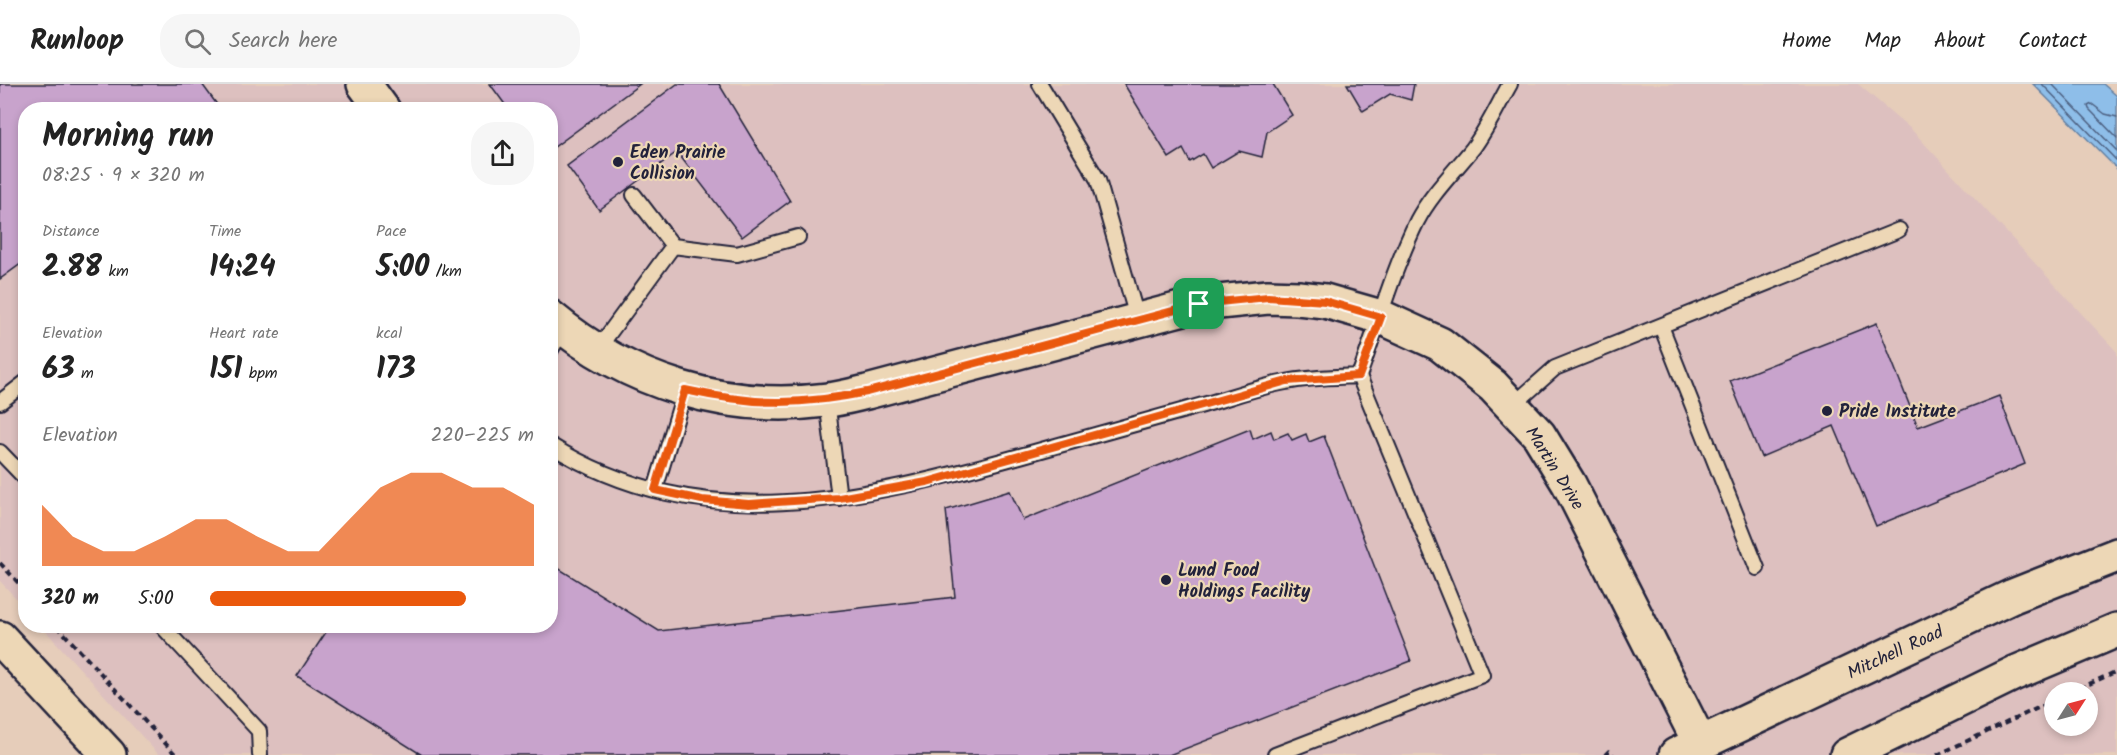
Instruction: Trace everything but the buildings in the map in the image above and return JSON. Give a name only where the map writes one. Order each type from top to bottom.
[{"type":"main road","name":"Martin Drive","points":[[558,333],[643,376],[685,390],[726,399],[775,403],[827,400],[878,389],[1199,304],[1268,297],[1325,301],[1381,317],[1440,344],[1493,386],[1539,435],[1569,484],[1688,749]]},
{"type":"main road","name":"Mitchell Road","points":[[1688,749],[2013,597],[2117,555]]},
{"type":"main road","points":[[1847,755],[2015,673],[2117,630]]},
{"type":"main road","points":[[0,638],[109,755]]},
{"type":"lane","points":[[1040,84],[1098,180],[1138,321]]},
{"type":"lane","points":[[1275,755],[1482,675],[1359,376],[1394,275],[1418,219],[1474,146],[1510,84]]},
{"type":"lane","points":[[634,195],[673,246],[737,254],[798,237]]},
{"type":"lane","points":[[1512,406],[1555,368],[1899,230]]},
{"type":"lane","points":[[596,351],[673,246]]},
{"type":"lane","points":[[1661,326],[1757,568]]},
{"type":"lane","points":[[558,450],[614,476],[655,490],[702,500],[749,504],[839,498],[927,482],[1287,381],[1359,376]]},
{"type":"lane","points":[[0,402],[18,388]]},
{"type":"lane","points":[[655,490],[685,390]]},
{"type":"lane","points":[[827,400],[839,498]]},
{"type":"lane","points":[[0,452],[18,471]]},
{"type":"lane","points":[[168,633],[259,731],[260,755]]},
{"type":"path","points":[[0,563],[18,582]]},
{"type":"path","points":[[63,633],[176,755]]},
{"type":"path","points":[[2094,682],[2117,671]]},
{"type":"path","points":[[1937,755],[2044,705]]},
{"type":"path","points":[[1605,755],[1610,751],[1613,755]]},
{"type":"shaded area","points":[[0,84],[1858,84],[1911,129],[2117,352],[2117,755],[159,755],[47,633],[558,633],[558,102],[18,102],[18,600],[0,581]]},
{"type":"water","points":[[2033,84],[2103,84],[2117,96],[2117,169]]},
{"type":"place","name":"Eden Prairie Collision","points":[[618,162]]},
{"type":"place","name":"Pride Institute","points":[[1827,411]]},
{"type":"place","name":"Lund Food Holdings Facility","points":[[1166,580]]},
{"type":"route","points":[[1268,297],[1298,298],[1325,301],[1381,317],[1359,376],[1287,381],[927,482],[839,498],[749,504],[702,500],[655,490],[685,390],[726,399],[775,403],[827,400],[867,392],[1199,304],[1268,297]]}]
